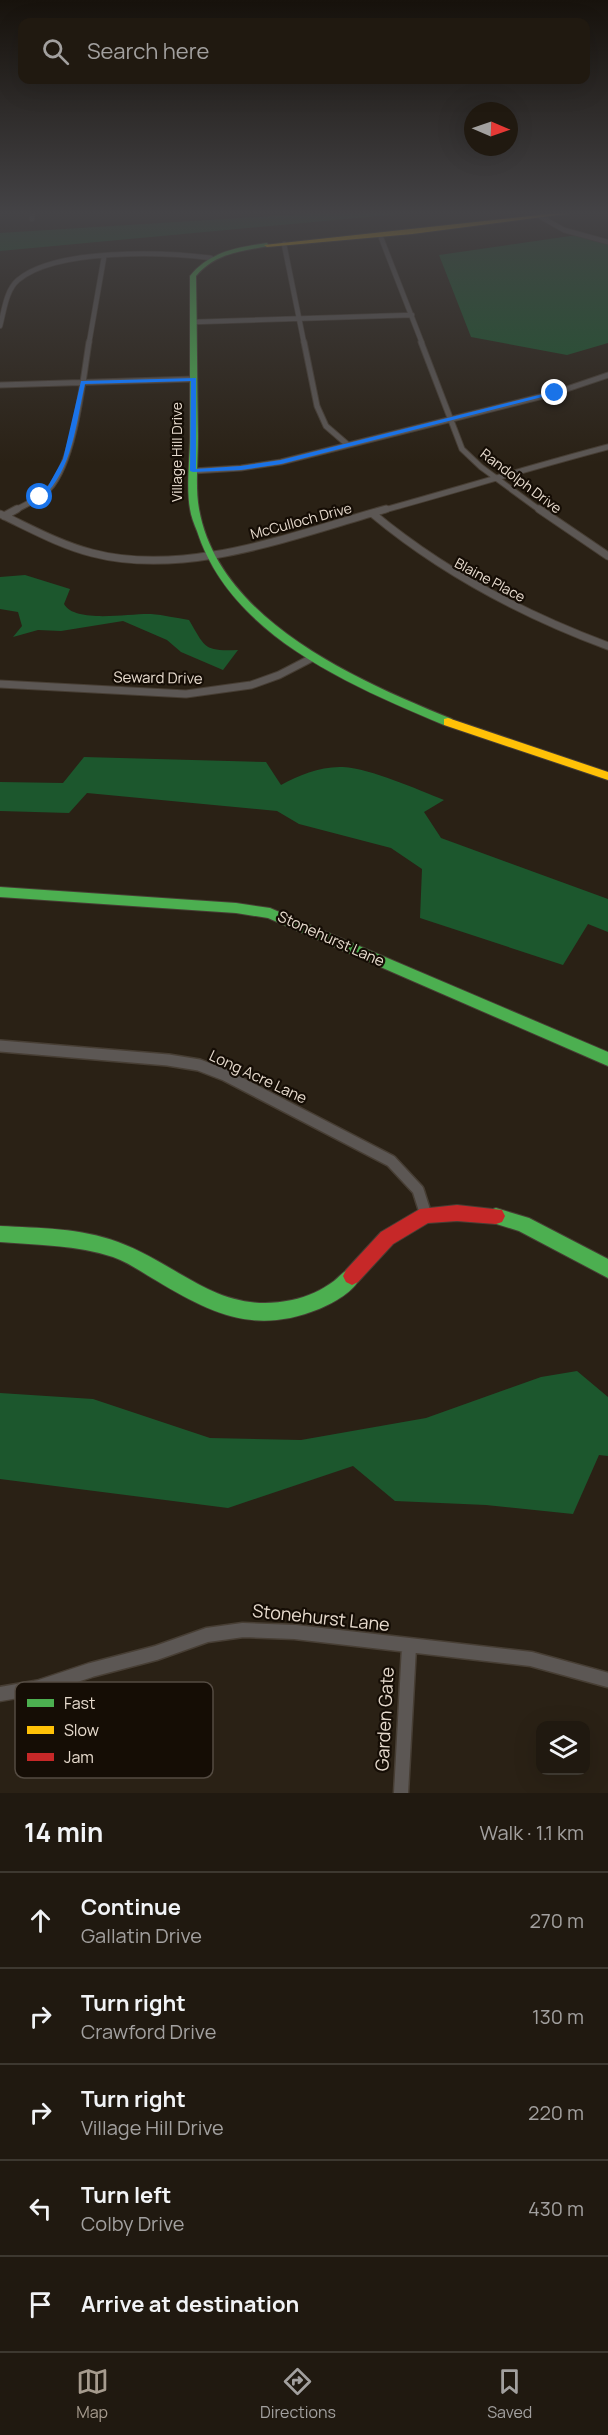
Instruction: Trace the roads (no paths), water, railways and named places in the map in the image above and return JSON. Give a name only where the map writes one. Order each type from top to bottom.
[{"type":"street","points":[[0,326],[9,296]]},
{"type":"street","points":[[2,515],[40,497],[51,487],[71,443],[98,296]]},
{"type":"street","name":"Village Hill Drive","points":[[194,296],[193,471],[196,525],[211,555],[248,608],[272,631],[310,659],[441,718],[608,776]]},
{"type":"street","points":[[295,296],[321,418],[335,436],[348,445]]},
{"type":"street","name":"Randolph Drive","points":[[404,296],[462,449],[495,478],[608,556]]},
{"type":"street","points":[[194,322],[412,315]]},
{"type":"street","points":[[193,471],[261,466],[555,393],[608,375]]},
{"type":"street","points":[[0,385],[194,379]]},
{"type":"street","name":"McCulloch Drive","points":[[2,515],[72,546],[114,558],[169,560],[232,552],[608,447]]},
{"type":"street","name":"Blaine Place","points":[[373,514],[415,549],[466,583],[551,624],[608,646]]},
{"type":"street","name":"Seward Drive","points":[[0,684],[186,694],[251,685],[279,675],[310,659]]},
{"type":"street","name":"Stonehurst Lane","points":[[0,892],[236,908],[270,913],[608,1059]]},
{"type":"street","name":"Long Acre Lane","points":[[0,1046],[168,1060],[199,1065],[225,1075],[391,1161],[418,1190],[426,1215]]},
{"type":"street","points":[[0,1234],[91,1242],[120,1251],[200,1296],[234,1311],[271,1314],[312,1304],[346,1283],[387,1238],[426,1215],[457,1212],[491,1214],[523,1224],[608,1269]]},
{"type":"street","name":"Stonehurst Lane","points":[[55,1682],[156,1653],[207,1635],[243,1630],[295,1632],[409,1647],[531,1659],[608,1680]]},
{"type":"street","name":"Garden Gate","points":[[401,1793],[409,1647]]},
{"type":"street","name":"Stonehurst Lane","points":[[0,1694],[15,1691]]}]
